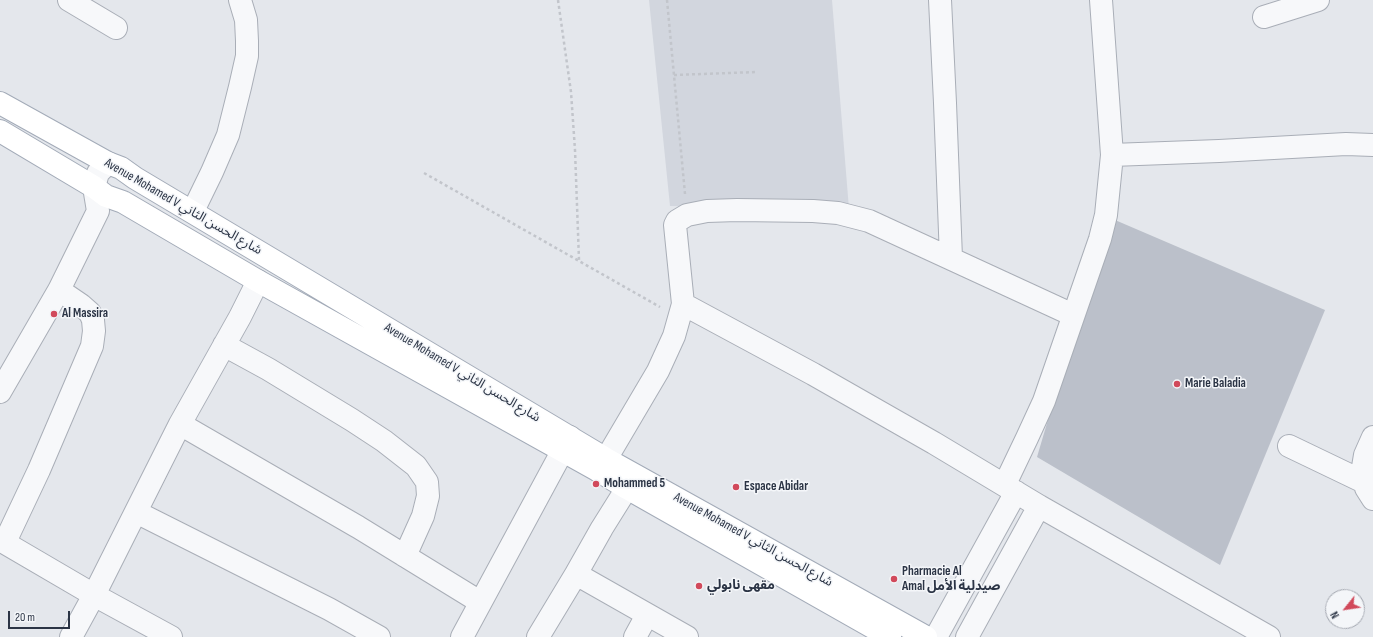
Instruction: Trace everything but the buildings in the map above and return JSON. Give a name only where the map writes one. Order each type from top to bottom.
[{"type":"main road","name":"Avenue Mohamed V شارع الحسن الثاني","points":[[0,103],[108,163],[121,168],[602,465],[926,637]]},
{"type":"main road","name":"Avenue Mohamed V شارع الحسن الثاني","points":[[0,131],[94,187],[106,196],[122,202],[258,281],[567,444]]},
{"type":"main road","name":"Avenue Mohamed V شارع الحسن الثاني","points":[[602,465],[627,488],[890,637]]},
{"type":"street","points":[[69,0],[116,28]]},
{"type":"street","points":[[193,212],[228,135],[240,87],[246,56],[247,41],[246,20],[240,0]]},
{"type":"street","points":[[940,0],[951,258]]},
{"type":"street","points":[[936,637],[1011,488],[1028,438],[1044,401],[1100,239],[1106,215],[1112,155],[1101,0]]},
{"type":"street","points":[[1264,17],[1318,0]]},
{"type":"street","points":[[1112,155],[1346,144],[1373,145]]},
{"type":"street","points":[[0,392],[59,290],[98,211],[94,187],[98,173],[108,163]]},
{"type":"street","points":[[98,211],[122,202],[131,190],[135,178]]},
{"type":"street","points":[[602,465],[658,370],[674,336],[681,311],[674,225],[677,221],[687,215],[707,211],[737,210],[813,211],[838,213],[869,220],[1073,315]]},
{"type":"street","points":[[71,637],[94,595],[180,424],[240,317],[258,281]]},
{"type":"street","points":[[59,290],[90,313],[93,320],[94,331],[92,346],[45,456],[2,541],[94,595],[171,637]]},
{"type":"street","points":[[681,311],[813,374],[1011,488],[1039,506],[1269,637]]},
{"type":"street","points":[[224,345],[268,369],[352,420],[384,441],[416,466],[427,482],[428,496],[423,516],[405,556]]},
{"type":"street","points":[[180,424],[358,527],[480,602]]},
{"type":"street","points":[[1368,490],[1362,473],[1365,455],[1373,437]]},
{"type":"street","points":[[462,637],[567,444]]},
{"type":"street","points":[[1289,446],[1368,490]]},
{"type":"street","points":[[538,637],[627,488]]},
{"type":"street","points":[[967,637],[1039,506]]},
{"type":"street","points":[[136,512],[329,609],[379,637]]},
{"type":"street","points":[[576,574],[687,637]]},
{"type":"street","points":[[635,637],[647,615]]},
{"type":"path","points":[[558,0],[571,92],[578,200],[579,261]]},
{"type":"path","points":[[667,0],[687,215]]},
{"type":"path","points":[[674,76],[757,72]]},
{"type":"path","points":[[424,173],[579,261],[681,311]]},
{"type":"shaded area","points":[[649,0],[832,0],[849,209],[670,206]]},
{"type":"place","name":"Al Massira","points":[[54,314]]},
{"type":"place","name":"Marie Baladia","points":[[1177,384]]},
{"type":"place","name":"Mohammed 5","points":[[596,484]]},
{"type":"place","name":"Espace Abidar","points":[[736,487]]},
{"type":"place","name":"Pharmacie Al Amal صيدلية الأمل","points":[[894,579]]},
{"type":"place","name":"مقهى نابولي","points":[[699,586]]}]
